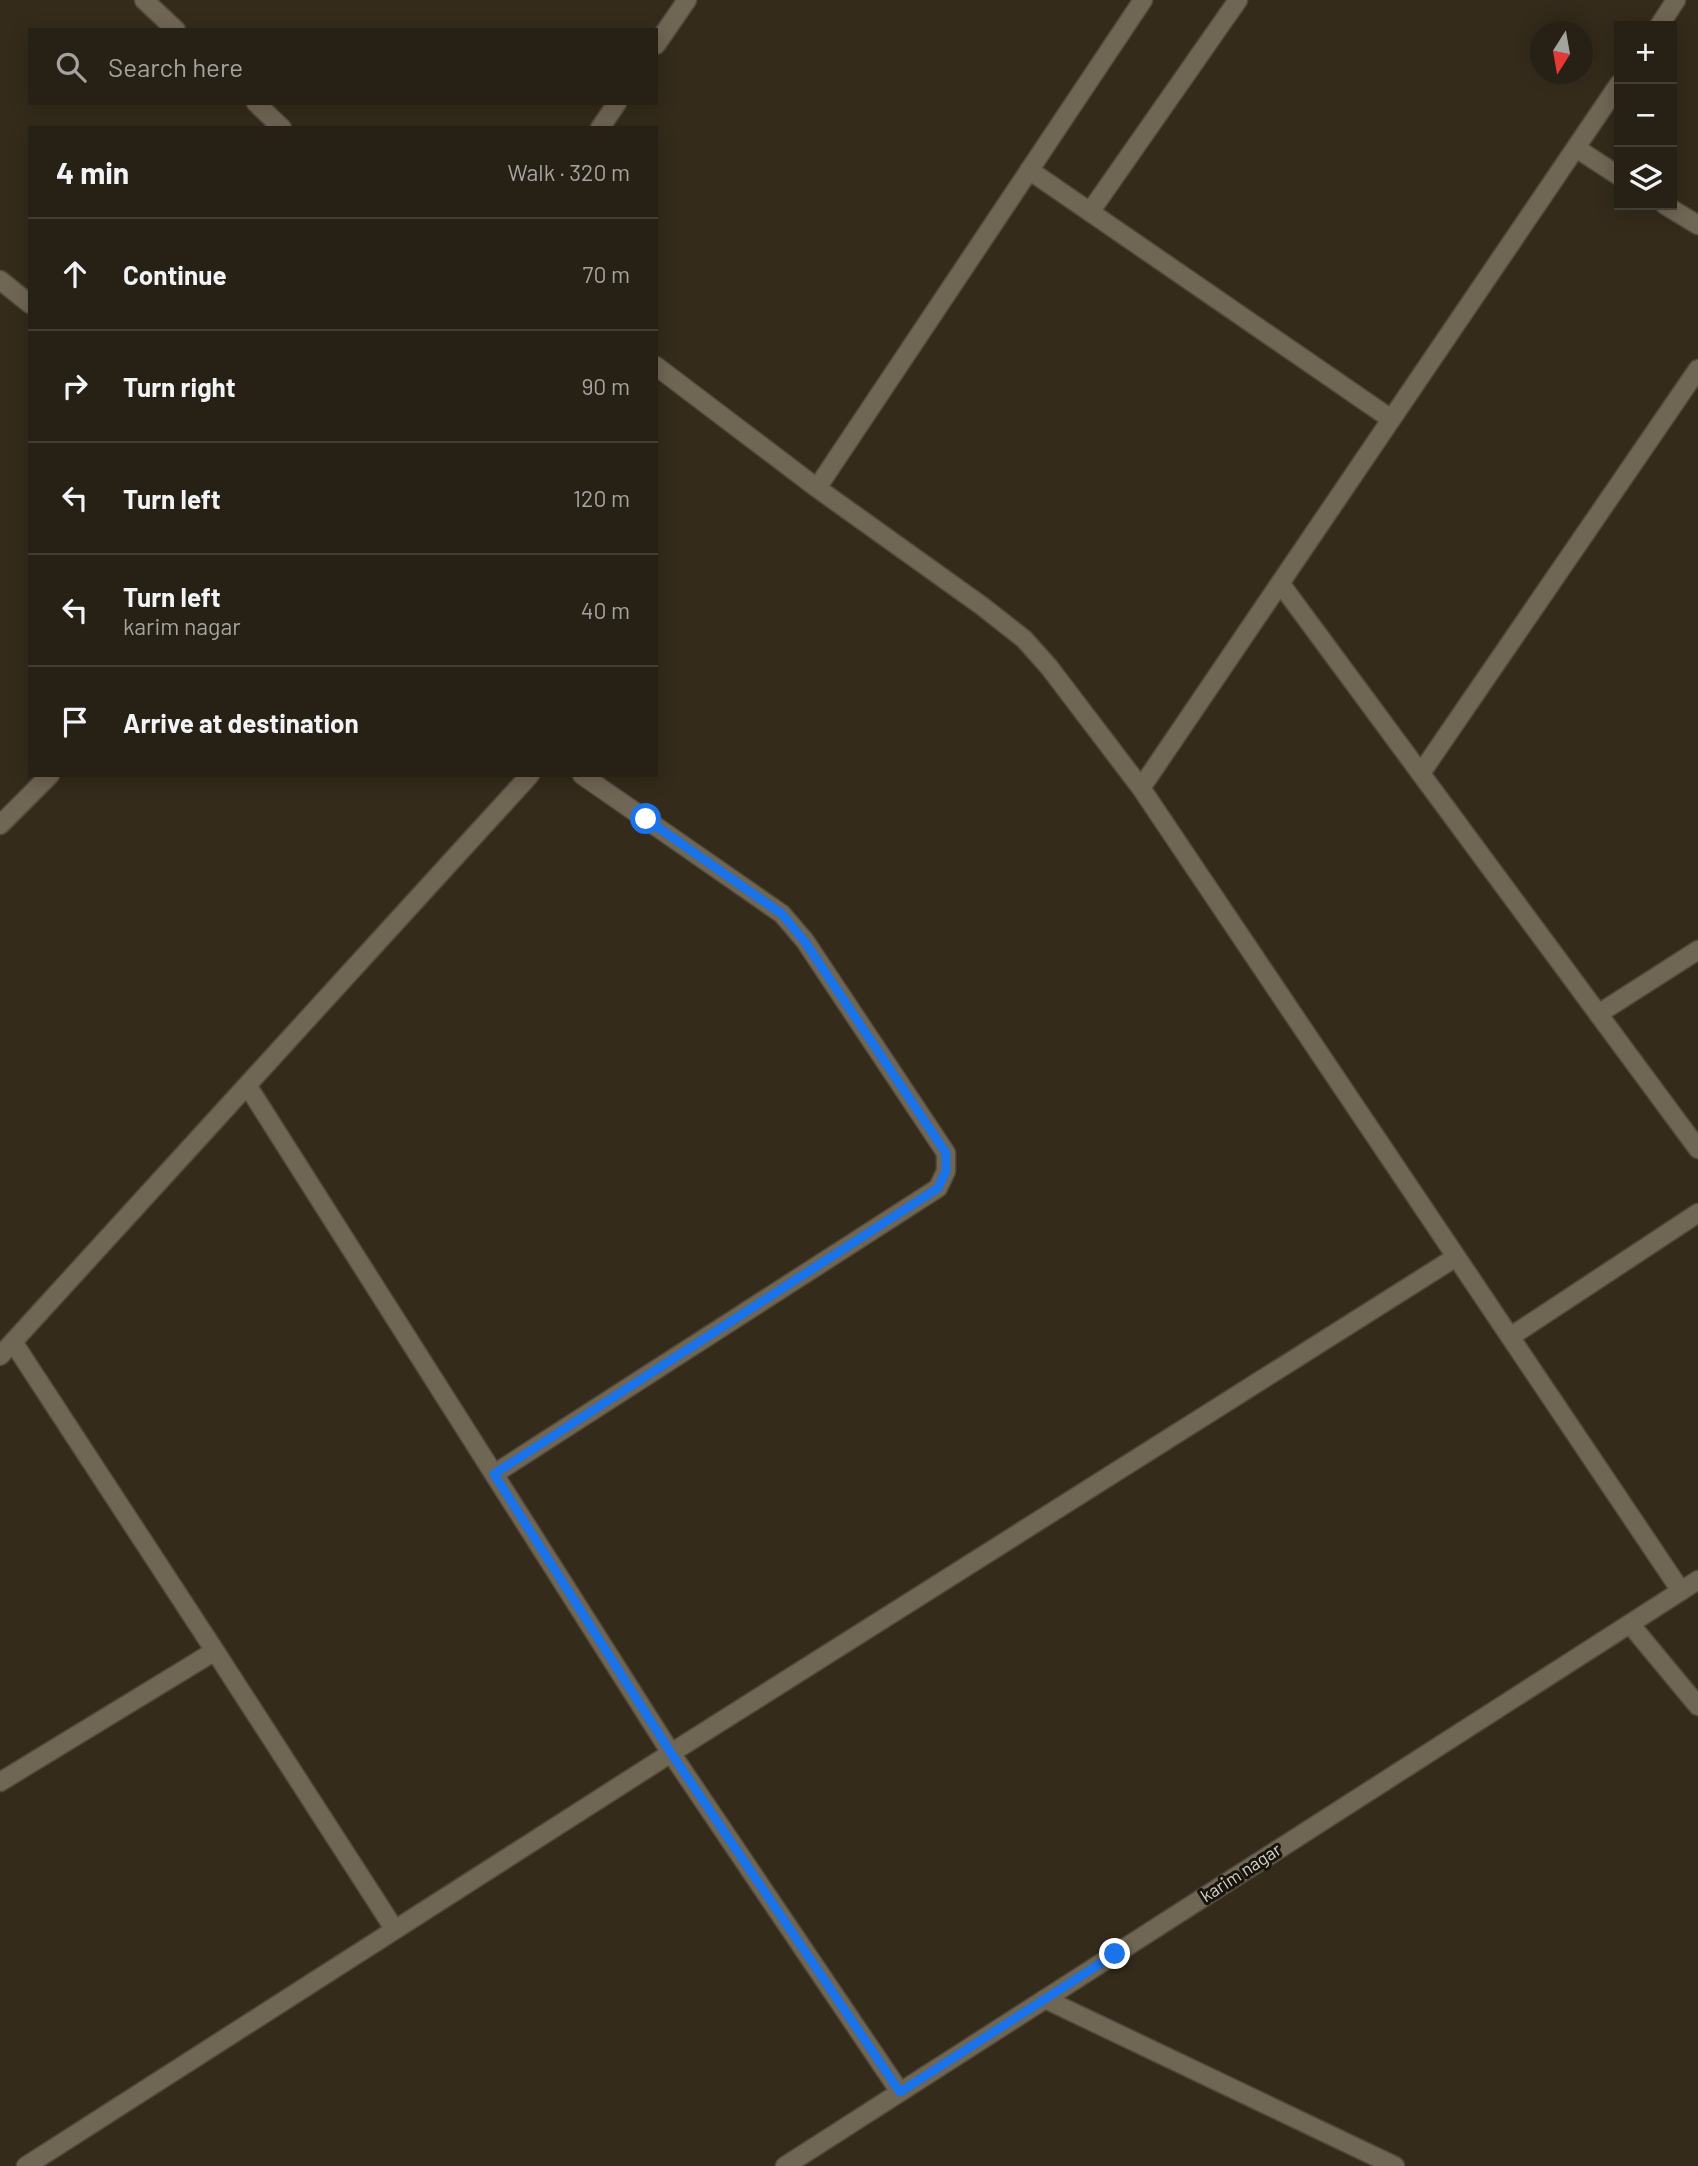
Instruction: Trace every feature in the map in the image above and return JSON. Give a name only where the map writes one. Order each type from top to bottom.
[{"type":"street","points":[[144,0],[174,28]]},
{"type":"street","points":[[658,42],[687,0]]},
{"type":"street","points":[[817,488],[1143,0]]},
{"type":"street","points":[[1090,212],[1238,0]]},
{"type":"street","points":[[1662,21],[1676,0]]},
{"type":"street","points":[[1141,788],[1614,91]]},
{"type":"street","points":[[258,105],[280,126]]},
{"type":"street","points":[[601,126],[616,105]]},
{"type":"street","points":[[1576,148],[1614,173]]},
{"type":"street","points":[[1029,170],[1391,419]]},
{"type":"street","points":[[1673,210],[1698,225]]},
{"type":"street","points":[[0,280],[28,302]]},
{"type":"street","points":[[658,368],[817,488],[982,606],[1024,639],[1049,667],[1141,788],[1681,1591]]},
{"type":"street","points":[[1421,774],[1698,369]]},
{"type":"street","points":[[1280,583],[1698,1149]]},
{"type":"street","points":[[0,825],[48,777]]},
{"type":"street","points":[[0,1356],[528,777]]},
{"type":"street","points":[[494,1474],[938,1188],[946,1171],[946,1153],[805,942],[782,914],[585,777]]},
{"type":"street","points":[[1598,1014],[1698,950]]},
{"type":"street","points":[[247,1085],[671,1753],[900,2092]]},
{"type":"street","points":[[1510,1337],[1698,1213]]},
{"type":"street","points":[[26,2166],[671,1753],[1456,1257]]},
{"type":"street","points":[[13,1342],[395,1930]]},
{"type":"street","name":"karim nagar","points":[[785,2166],[1698,1580]]},
{"type":"street","points":[[1630,1623],[1698,1706]]},
{"type":"street","points":[[0,1782],[215,1651]]},
{"type":"street","points":[[1045,1999],[1395,2166]]},
{"type":"route","points":[[646,819],[782,914],[805,942],[946,1153],[946,1171],[938,1188],[494,1474],[671,1753],[900,2092],[1115,1954]]}]
